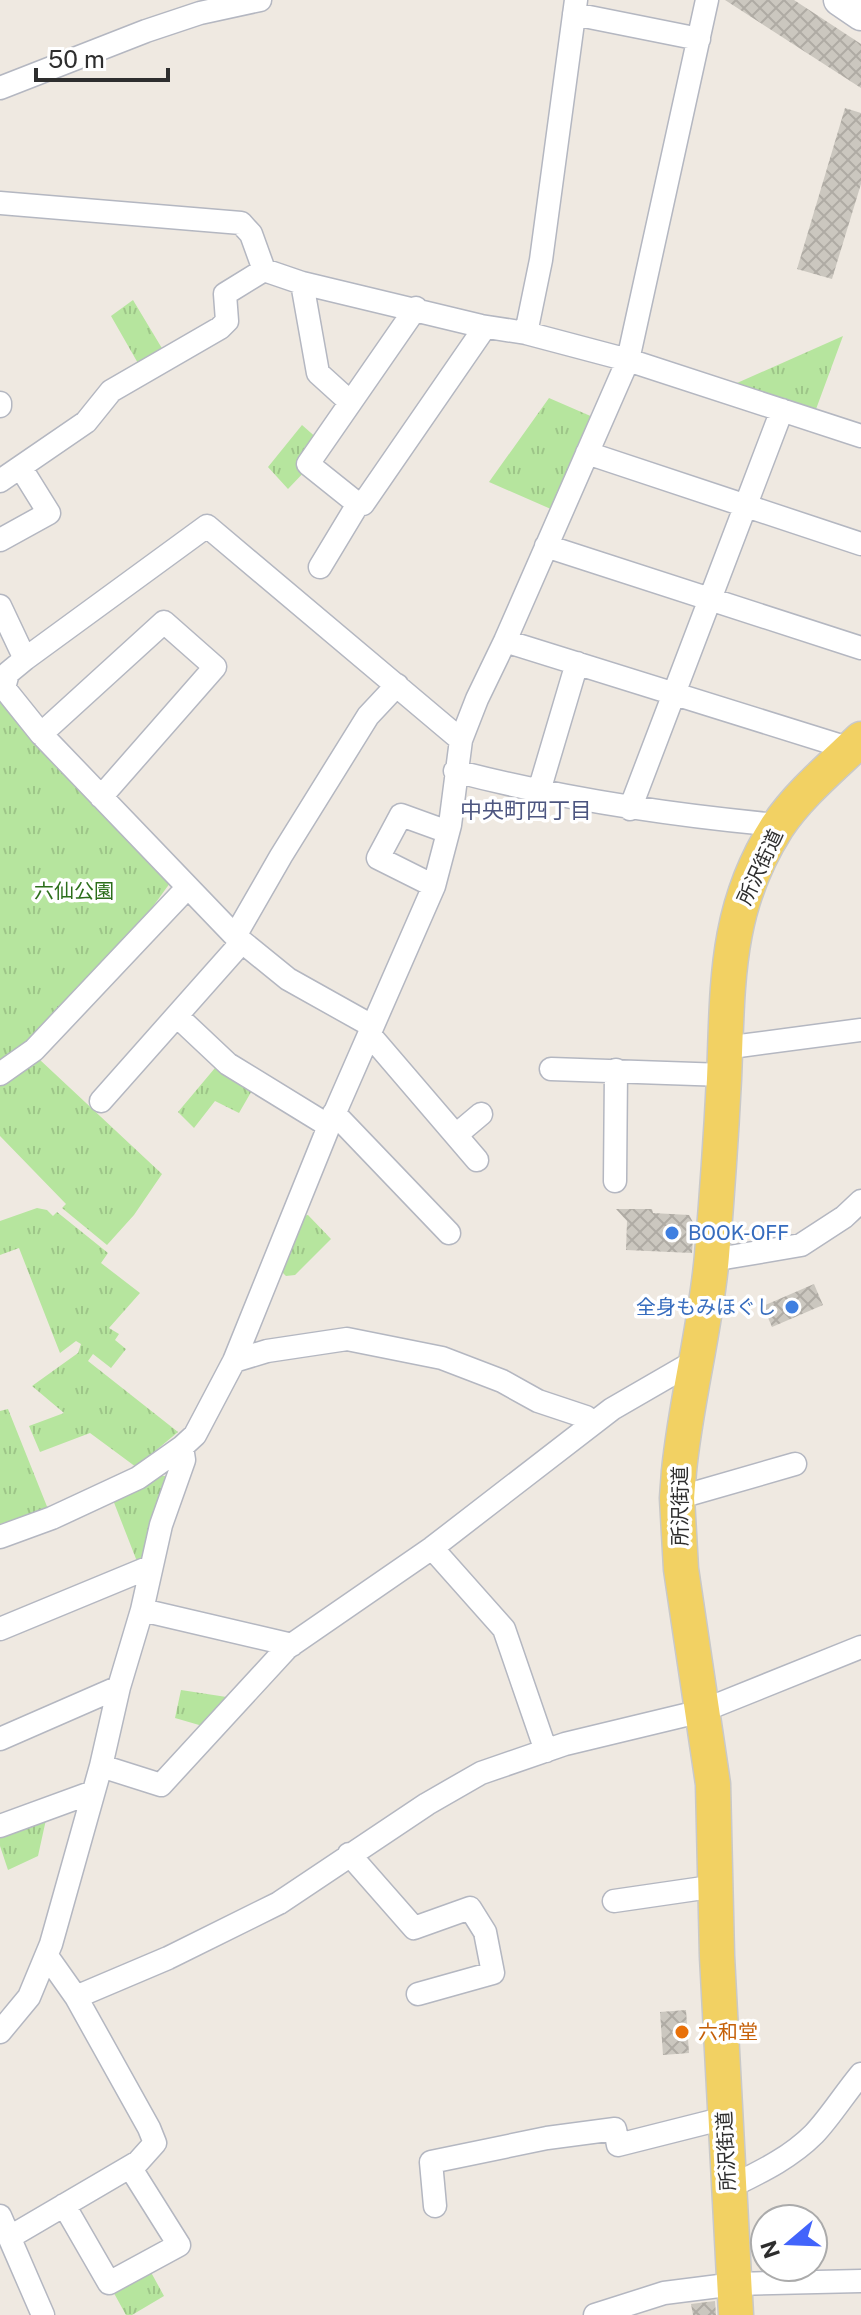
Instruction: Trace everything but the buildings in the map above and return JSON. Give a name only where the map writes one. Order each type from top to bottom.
[{"type":"main road","name":"所沢街道","points":[[736,2300],[717,1956],[713,1784],[681,1569],[677,1498],[681,1447],[712,1260],[727,973],[735,927],[745,891],[778,825],[814,784],[856,744]]},
{"type":"street","points":[[0,88],[146,31],[200,13],[260,0]]},
{"type":"street","points":[[0,1537],[52,1518],[138,1478],[182,1447],[195,1435],[234,1361],[331,1120],[434,886],[448,832],[461,740],[477,699],[628,360],[707,0]]},
{"type":"street","points":[[839,0],[861,15]]},
{"type":"street","points":[[526,333],[541,260],[575,7],[699,39]]},
{"type":"street","points":[[0,203],[241,223],[251,234],[264,270]]},
{"type":"street","points":[[264,270],[302,283],[485,327],[526,333],[628,360],[861,436]]},
{"type":"street","points":[[0,481],[86,422],[111,391],[220,328],[227,321],[225,294],[264,270]]},
{"type":"street","points":[[302,283],[318,373],[350,402]]},
{"type":"street","points":[[416,308],[308,464],[358,504],[363,504],[485,327]]},
{"type":"street","points":[[630,809],[782,410]]},
{"type":"street","points":[[587,453],[861,544]]},
{"type":"street","points":[[0,540],[49,513],[21,468]]},
{"type":"street","points":[[320,567],[358,504]]},
{"type":"street","points":[[461,740],[207,526],[25,659],[8,673],[4,688],[41,734],[239,939],[288,979],[370,1030],[477,1160]]},
{"type":"street","points":[[546,546],[861,648]]},
{"type":"street","points":[[1,610],[25,659]]},
{"type":"street","points":[[41,734],[164,622],[215,667],[101,797]]},
{"type":"street","points":[[505,641],[856,744]]},
{"type":"street","points":[[539,791],[577,663]]},
{"type":"street","points":[[101,1101],[178,1017],[239,939],[281,856],[368,716],[397,685]]},
{"type":"street","points":[[455,771],[630,809],[778,825]]},
{"type":"street","points":[[434,886],[378,858],[401,815],[448,832]]},
{"type":"street","points":[[0,1074],[34,1050],[187,888]]},
{"type":"street","points":[[178,1017],[228,1064],[331,1120],[427,1195],[449,1233]]},
{"type":"street","points":[[551,1069],[616,1070],[724,1062],[861,1030]]},
{"type":"street","points":[[615,1181],[616,1070]]},
{"type":"street","points":[[456,1135],[481,1114]]},
{"type":"street","points":[[712,1260],[801,1245],[844,1217],[861,1201]]},
{"type":"street","points":[[234,1361],[267,1351],[347,1339],[442,1358],[502,1381],[538,1401],[586,1417],[594,1423]]},
{"type":"street","points":[[101,1766],[161,1785],[292,1645],[432,1548],[612,1409],[695,1361]]},
{"type":"street","points":[[0,2032],[29,1997],[47,1956],[101,1766],[161,1525],[184,1460],[182,1447]]},
{"type":"street","points":[[677,1498],[795,1464]]},
{"type":"street","points":[[432,1548],[504,1629],[546,1751]]},
{"type":"street","points":[[0,1629],[150,1567]]},
{"type":"street","points":[[142,1610],[292,1645]]},
{"type":"street","points":[[76,1997],[168,1958],[279,1903],[349,1854],[481,1773],[546,1751],[702,1711],[861,1647]]},
{"type":"street","points":[[0,1739],[119,1687]]},
{"type":"street","points":[[0,1826],[93,1792]]},
{"type":"street","points":[[349,1854],[414,1928],[470,1908],[485,1932],[493,1973],[418,1994]]},
{"type":"street","points":[[614,1901],[717,1886]]},
{"type":"street","points":[[10,2237],[138,2162],[155,2143],[76,1997],[47,1956]]},
{"type":"street","points":[[728,2188],[777,2163],[804,2143],[861,2074]]},
{"type":"street","points":[[435,2206],[431,2162],[547,2138],[615,2129],[618,2145],[725,2118]]},
{"type":"street","points":[[64,2205],[109,2283],[179,2245],[130,2167]]},
{"type":"street","points":[[0,2216],[43,2315]]},
{"type":"street","points":[[595,2315],[664,2293],[736,2300],[861,2281]]},
{"type":"green space","points":[[133,300],[166,355],[143,372],[111,316]]},
{"type":"green space","points":[[843,336],[812,420],[719,391]]},
{"type":"green space","points":[[549,398],[602,421],[560,513],[489,482]]},
{"type":"green space","points":[[302,425],[319,440],[308,468],[288,489],[268,467]]},
{"type":"green space","name":"六仙公園","points":[[0,697],[170,883],[94,982],[50,1026],[0,1062]]},
{"type":"green space","points":[[39,1059],[162,1174],[134,1215],[107,1245],[62,1208],[66,1204],[0,1136],[0,1084]]},
{"type":"green space","points":[[220,1062],[254,1087],[239,1113],[215,1101],[194,1128],[178,1112]]},
{"type":"green space","points":[[37,1208],[47,1210],[53,1216],[57,1212],[108,1253],[101,1263],[140,1293],[109,1328],[119,1334],[115,1340],[126,1349],[111,1368],[93,1354],[88,1361],[178,1432],[136,1467],[90,1433],[40,1452],[29,1426],[64,1413],[32,1386],[78,1353],[81,1344],[76,1341],[60,1353],[19,1248],[0,1255],[0,1221]]},
{"type":"green space","points":[[308,1215],[331,1239],[295,1275],[286,1276],[279,1269],[300,1216]]},
{"type":"green space","points":[[8,1409],[48,1509],[0,1524],[0,1411]]},
{"type":"green space","points":[[161,1476],[167,1476],[168,1480],[145,1553],[138,1564],[113,1500]]},
{"type":"green space","points":[[181,1690],[233,1698],[206,1727],[175,1718]]},
{"type":"green space","points":[[47,1815],[38,1856],[8,1870],[0,1846],[0,1834]]},
{"type":"green space","points":[[147,2265],[164,2296],[132,2315],[126,2315],[110,2286]]},
{"type":"place","name":"BOOK-OFF","points":[[672,1233]]},
{"type":"place","name":"全身もみほぐし","points":[[792,1307]]},
{"type":"place","name":"六和堂","points":[[682,2032]]},
{"type":"district","name":"中央町四丁目","points":[[526,810]]}]
